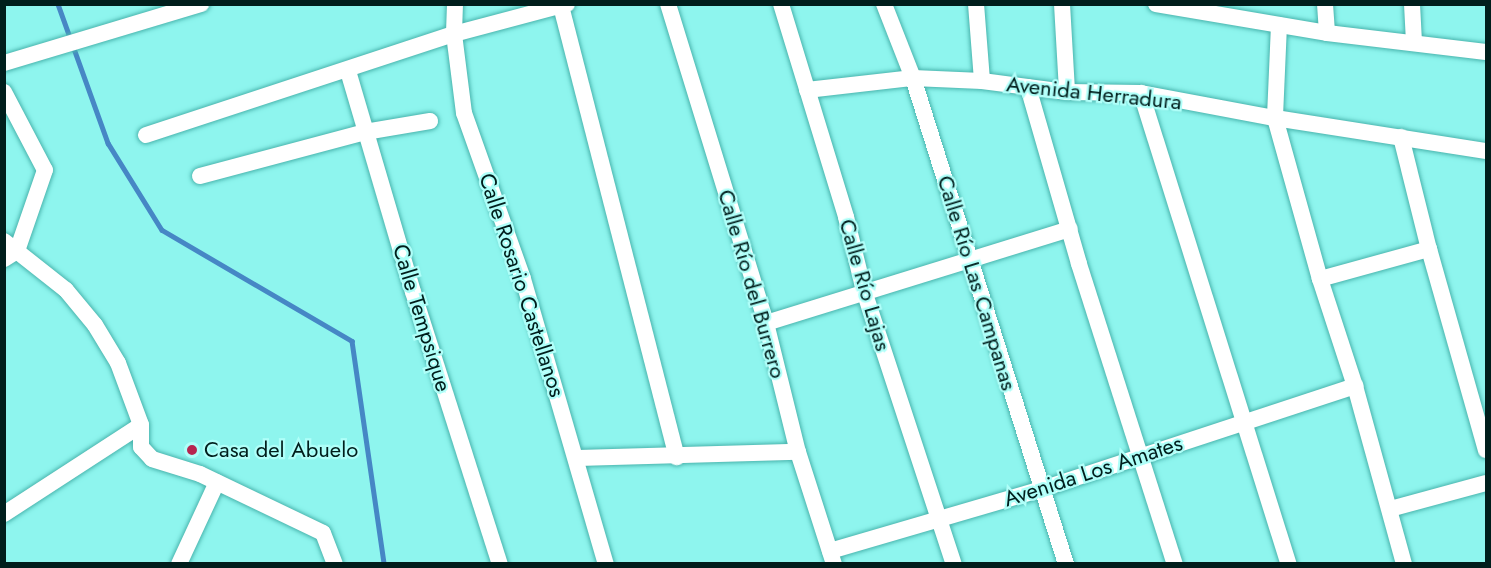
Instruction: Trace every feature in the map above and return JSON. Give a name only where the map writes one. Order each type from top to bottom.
[{"type":"street","points":[[4,63],[201,4]]},
{"type":"street","name":"Calle Rosario Castellanos","points":[[455,4],[454,34],[464,112],[523,279],[606,564]]},
{"type":"street","name":"Calle Río del Burrero","points":[[668,4],[766,323],[798,452],[832,557]]},
{"type":"street","name":"Calle Río Lajas","points":[[781,4],[846,217],[864,291],[954,564]]},
{"type":"street","name":"Calle Río Las Campanas","points":[[884,4],[913,78],[1065,564]]},
{"type":"street","points":[[976,4],[982,81]]},
{"type":"street","points":[[1062,4],[1067,92]]},
{"type":"street","points":[[1156,4],[1236,10],[1279,25],[1486,52]]},
{"type":"street","points":[[1325,4],[1327,33]]},
{"type":"street","points":[[1412,4],[1414,42]]},
{"type":"street","points":[[146,135],[348,71],[454,34],[564,5],[677,457]]},
{"type":"street","points":[[1279,25],[1275,118],[1320,279],[1355,386],[1404,564]]},
{"type":"street","name":"Calle Tempsique","points":[[348,71],[500,564]]},
{"type":"street","name":"Avenida Herradura","points":[[807,90],[913,78],[982,81],[1067,92],[1141,93],[1275,118],[1486,151]]},
{"type":"street","points":[[1028,87],[1082,275],[1175,564]]},
{"type":"street","points":[[4,92],[45,170],[9,250],[66,290],[95,325],[118,363],[141,425],[141,447],[152,459],[217,482],[323,533],[335,564]]},
{"type":"street","points":[[1141,93],[1246,421],[1289,564]]},
{"type":"street","points":[[200,176],[365,132],[430,121]]},
{"type":"street","points":[[1401,137],[1429,249],[1486,450]]},
{"type":"street","points":[[766,323],[1070,229]]},
{"type":"street","points":[[1320,279],[1429,249]]},
{"type":"street","name":"Avenida Los Amates","points":[[832,557],[940,519],[1042,489],[1355,386]]},
{"type":"street","points":[[4,514],[141,425]]},
{"type":"street","points":[[577,458],[798,452]]},
{"type":"street","points":[[178,564],[217,482]]},
{"type":"street","points":[[1390,509],[1486,483]]},
{"type":"waterway","points":[[58,4],[108,143],[162,230],[352,341],[384,564]]},
{"type":"place","name":"Casa del Abuelo","points":[[192,450]]}]
